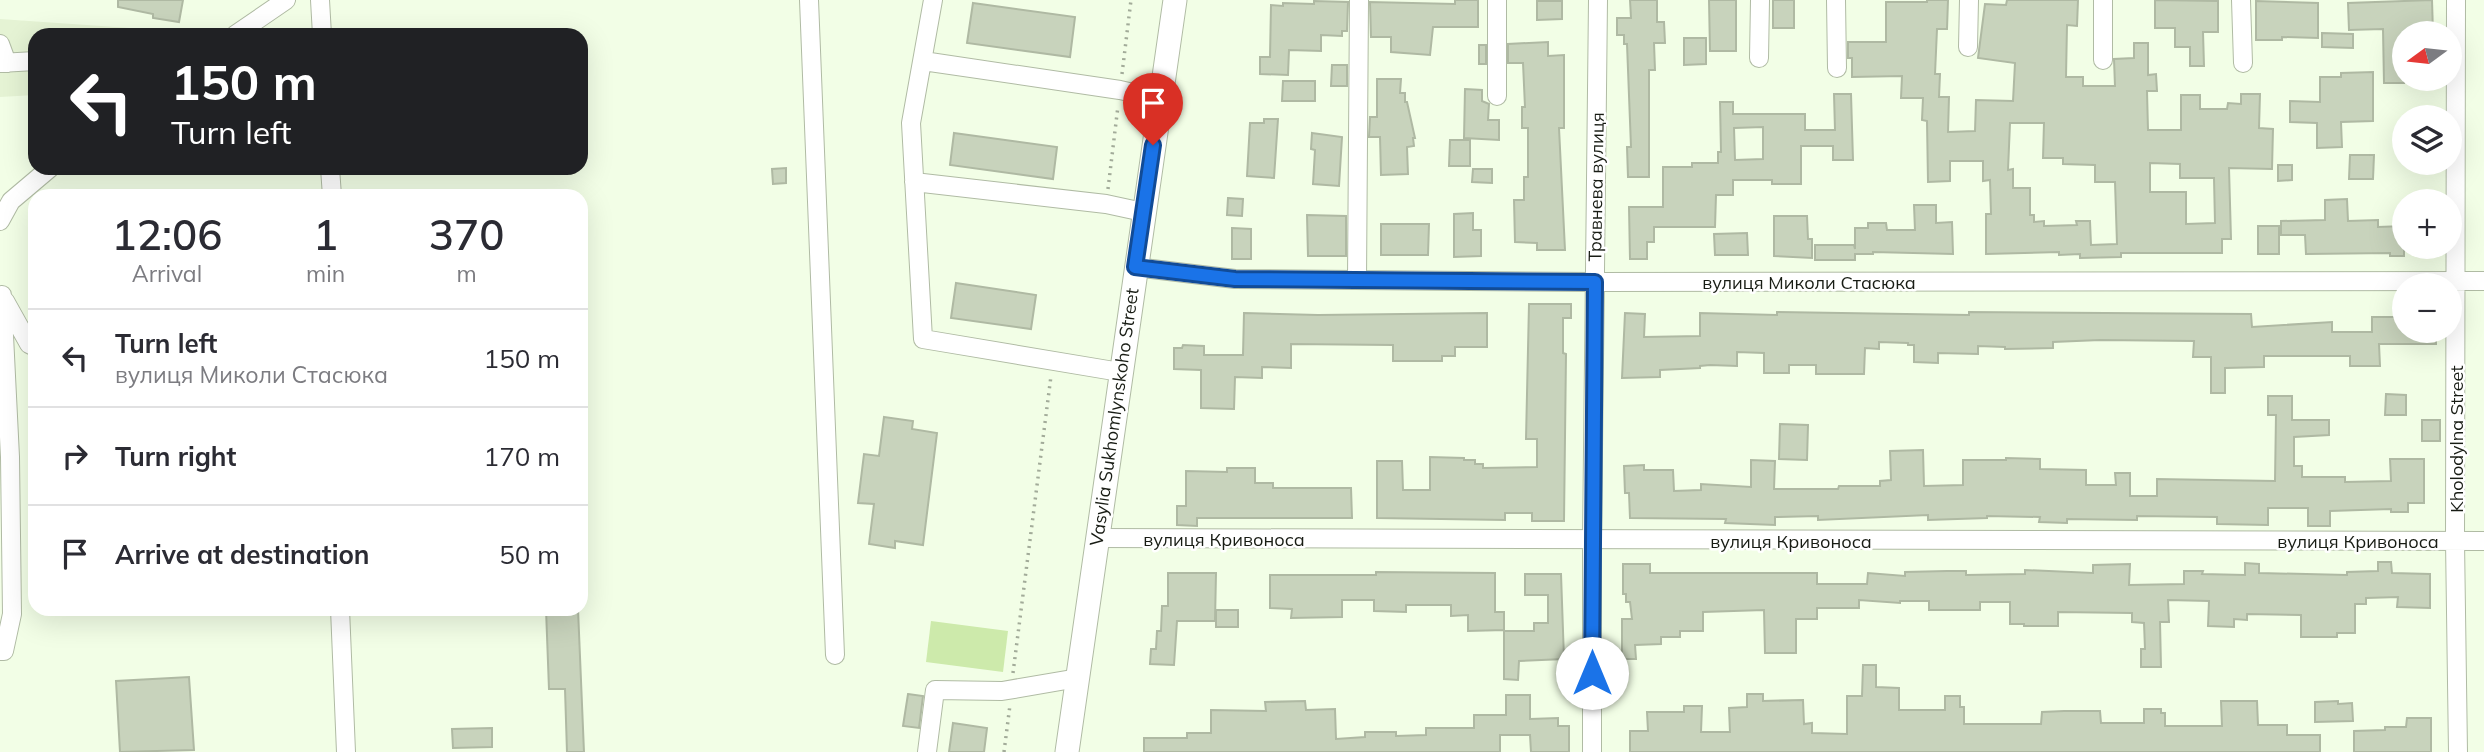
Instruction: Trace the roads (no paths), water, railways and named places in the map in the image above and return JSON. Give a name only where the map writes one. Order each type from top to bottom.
[{"type":"main road","name":"Vasylia Sukhomlynskoho Street","points":[[1068,752],[1175,0]]},
{"type":"street","points":[[245,28],[286,0]]},
{"type":"street","points":[[320,0],[322,28]]},
{"type":"street","points":[[809,0],[835,655]]},
{"type":"street","points":[[933,0],[911,123],[923,339],[1120,372]]},
{"type":"street","points":[[1357,280],[1359,0]]},
{"type":"street","points":[[1497,0],[1497,96]]},
{"type":"street","name":"Травнева вулиця","points":[[1592,752],[1598,0]]},
{"type":"street","points":[[1759,58],[1760,0]]},
{"type":"street","points":[[1836,0],[1837,68]]},
{"type":"street","points":[[1968,47],[1969,0]]},
{"type":"street","points":[[2103,0],[2103,60]]},
{"type":"street","points":[[2241,0],[2243,63]]},
{"type":"street","name":"Kholodylna Street","points":[[2456,0],[2457,273]]},
{"type":"street","points":[[0,44],[3,63],[28,61]]},
{"type":"street","points":[[923,61],[1120,90],[1160,99]]},
{"type":"street","points":[[0,221],[11,201],[42,175]]},
{"type":"street","points":[[914,182],[1106,204],[1143,212]]},
{"type":"street","name":"вулиця Миколи Стасюка","points":[[1135,267],[1235,279],[1595,282],[2392,279]]},
{"type":"street","name":"вулиця Миколи Стасюка","points":[[2462,279],[2484,281]]},
{"type":"street","points":[[1,289],[28,342]]},
{"type":"street","points":[[0,651],[4,651],[12,614],[10,457],[1,289]]},
{"type":"street","name":"Kholodylna Street","points":[[2457,343],[2455,541],[2458,752]]},
{"type":"street","name":"вулиця Кривоноса","points":[[1098,538],[2484,541]]},
{"type":"street","points":[[340,616],[346,752]]},
{"type":"street","points":[[927,752],[935,690],[1012,690],[1078,678]]}]
